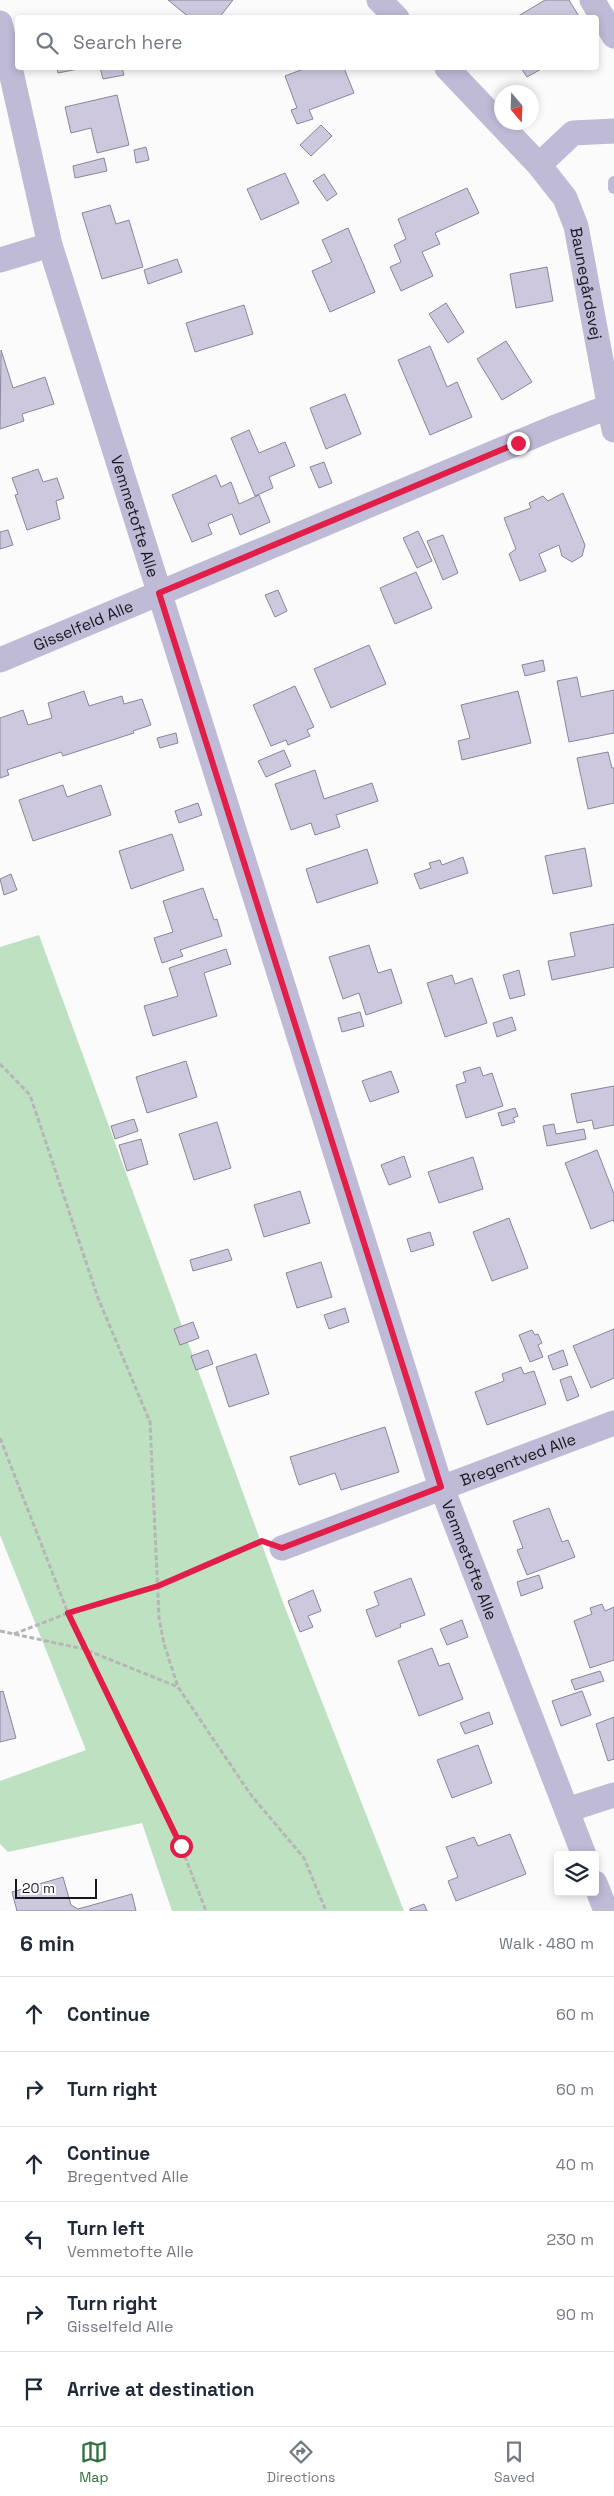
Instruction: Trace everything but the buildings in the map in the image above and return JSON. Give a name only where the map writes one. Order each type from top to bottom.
[{"type":"street","points":[[380,0],[394,15]]},
{"type":"street","points":[[592,0],[614,36]]},
{"type":"street","name":"Vemmetofte Alle","points":[[0,23],[50,245],[441,1487],[582,1851]]},
{"type":"street","name":"Baunegårdsvej","points":[[449,70],[539,166],[565,198],[576,226],[612,414]]},
{"type":"street","points":[[539,166],[573,134],[614,131]]},
{"type":"street","points":[[0,260],[50,245]]},
{"type":"street","name":"Gisselfeld Alle","points":[[0,660],[553,428],[612,414]]},
{"type":"street","name":"Bregentved Alle","points":[[282,1548],[614,1423]]},
{"type":"street","points":[[567,1810],[614,1795]]},
{"type":"street","points":[[599,1893],[606,1911]]},
{"type":"lane","points":[[614,182],[614,188]]},
{"type":"path","points":[[0,1064],[30,1096],[98,1298],[150,1422],[159,1618],[164,1644],[178,1687],[251,1795],[304,1858],[326,1911]]},
{"type":"path","points":[[0,1438],[68,1613],[181,1846],[206,1911]]},
{"type":"path","points":[[14,1634],[68,1613],[158,1586],[262,1541],[282,1548]]},
{"type":"path","points":[[0,1631],[84,1649],[178,1687]]},
{"type":"green space","points":[[39,935],[284,1605],[404,1911],[172,1911],[142,1823],[8,1852],[0,1844],[0,1781],[86,1750],[0,1535],[0,947]]},
{"type":"route","points":[[181,1846],[68,1613],[158,1586],[197,1571],[262,1541],[282,1548],[441,1487],[159,593],[518,443]]}]
